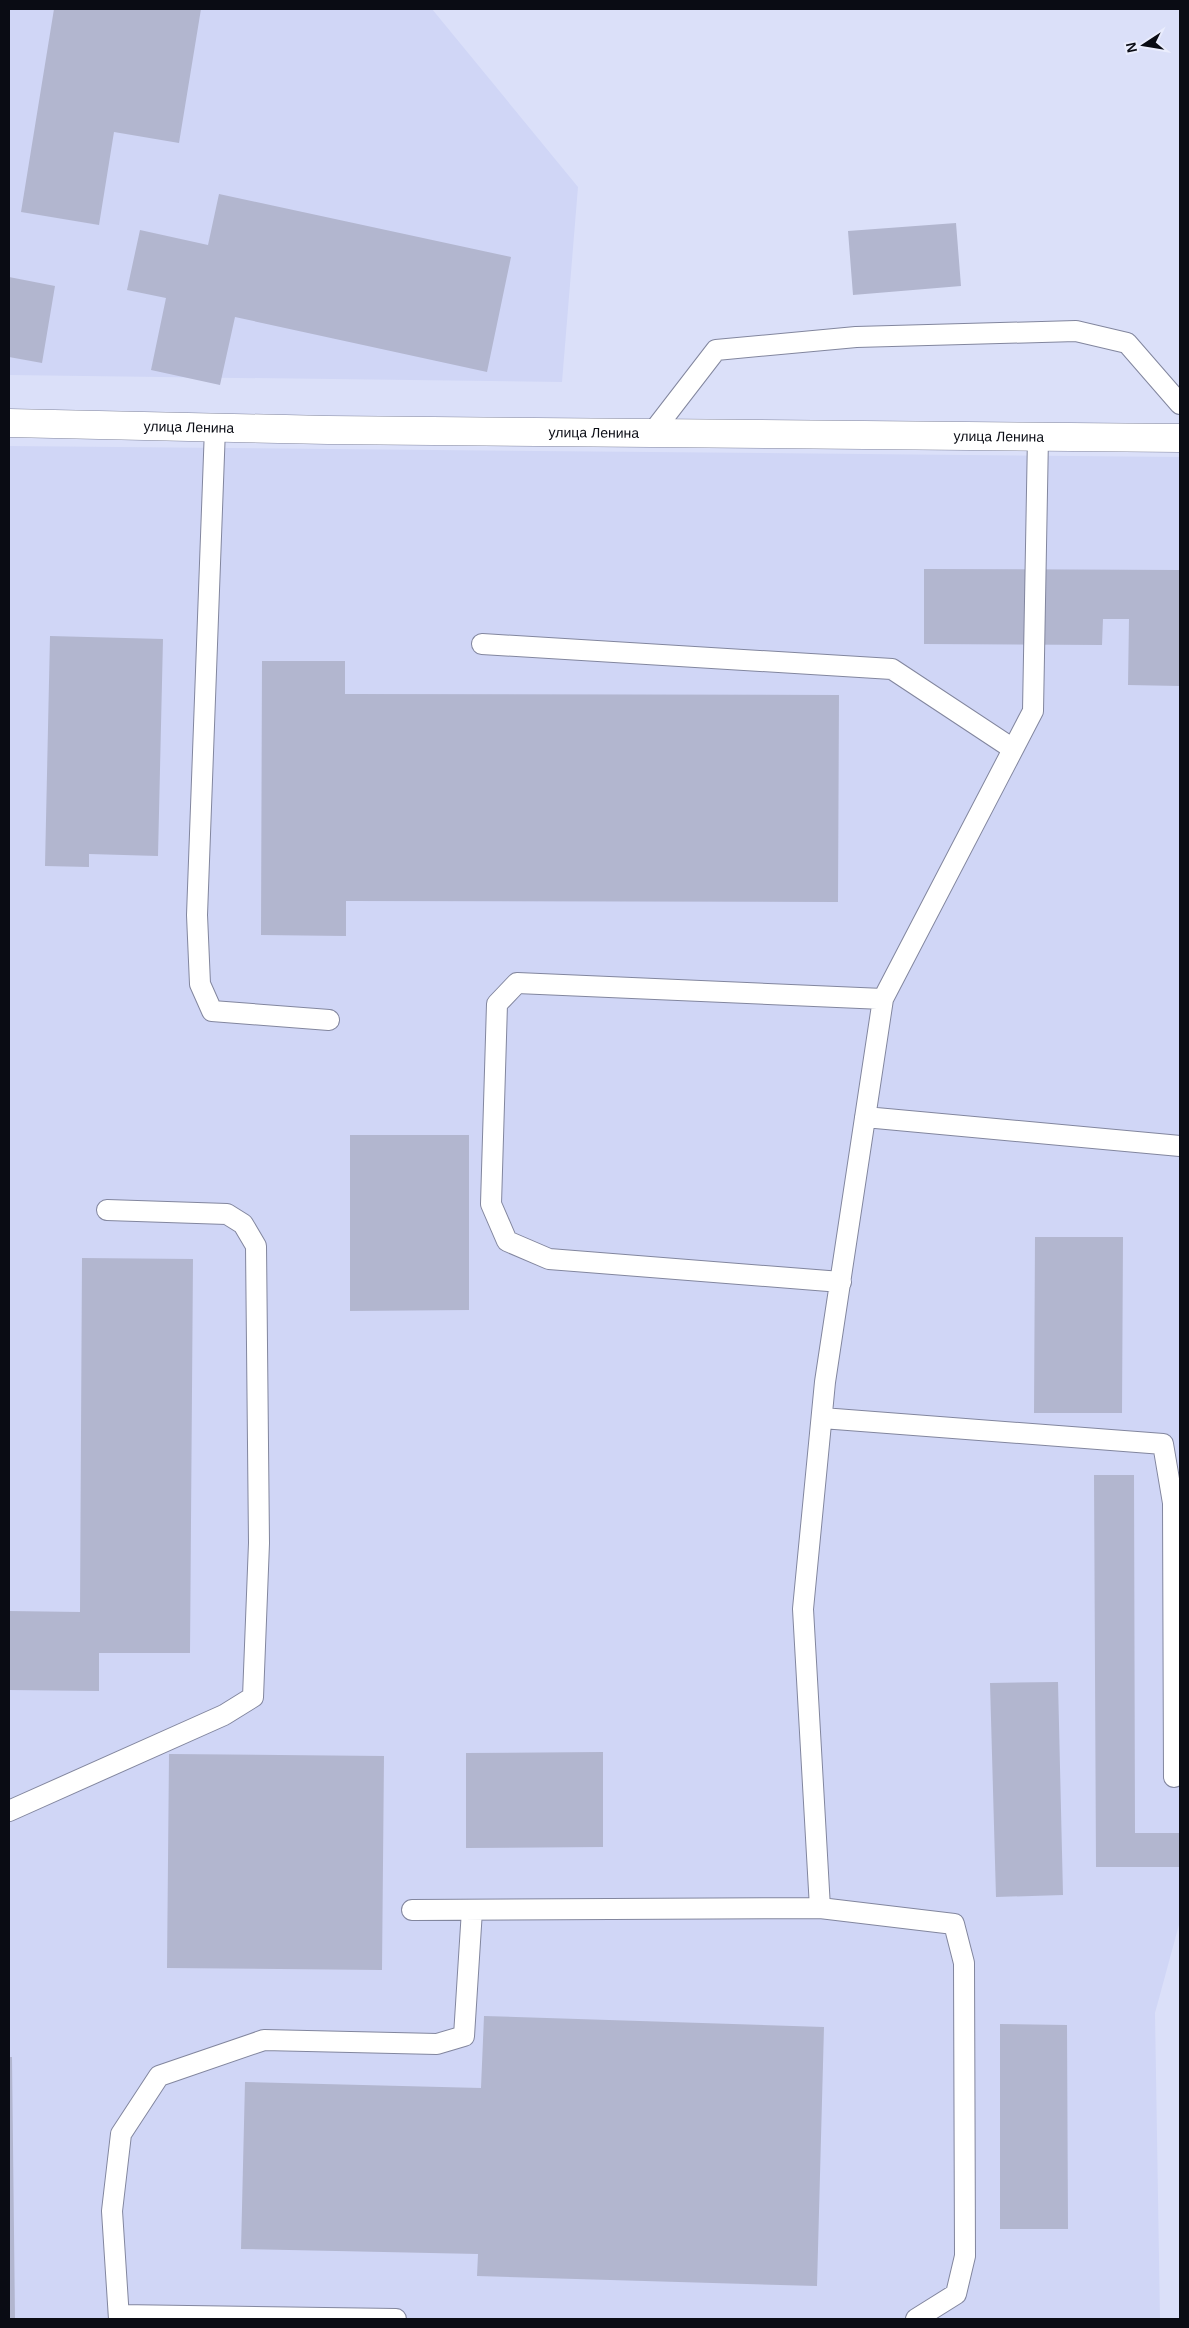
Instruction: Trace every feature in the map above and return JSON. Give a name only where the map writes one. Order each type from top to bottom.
[{"type":"street","name":"улица Ленина","points":[[9,423],[215,428],[1180,438]]},
{"type":"lane","points":[[652,433],[716,350],[856,337],[1076,331],[1127,343],[1180,404]]},
{"type":"lane","points":[[215,428],[197,905],[200,984],[212,1011],[329,1020]]},
{"type":"lane","points":[[820,1908],[803,1609],[822,1418],[865,1116],[883,999],[1033,711],[1038,436]]},
{"type":"lane","points":[[482,644],[892,669],[1013,750]]},
{"type":"lane","points":[[841,1282],[549,1259],[507,1241],[491,1204],[497,1004],[517,983],[883,999]]},
{"type":"lane","points":[[865,1116],[1180,1146]]},
{"type":"lane","points":[[9,1811],[224,1714],[253,1697],[259,1543],[256,1246],[243,1224],[227,1214],[108,1210]]},
{"type":"lane","points":[[822,1418],[1163,1444],[1173,1503],[1174,1777]]},
{"type":"lane","points":[[412,1910],[820,1908],[954,1924],[964,1963],[965,2256],[956,2294],[916,2319]]},
{"type":"lane","points":[[396,2319],[120,2317],[112,2211],[121,2134],[159,2076],[264,2040],[437,2044],[464,2036],[472,1910]]},
{"type":"shaded area","points":[[9,9],[432,9],[578,187],[562,382],[9,375]]},
{"type":"shaded area","points":[[9,446],[1180,457],[1180,1921],[1155,2013],[1160,2319],[9,2319]]},
{"type":"building","points":[[54,9],[201,9],[179,143],[114,132],[99,225],[21,212]]},
{"type":"building","points":[[219,194],[511,257],[487,372],[235,317],[220,385],[151,370],[166,298],[127,290],[140,230],[208,245]]},
{"type":"building","points":[[956,223],[961,286],[853,295],[848,231]]},
{"type":"building","points":[[9,277],[55,286],[42,363],[9,357]]},
{"type":"building","points":[[924,569],[1180,570],[1180,686],[1128,685],[1129,619],[1103,619],[1102,645],[924,644]]},
{"type":"building","points":[[50,636],[163,639],[158,856],[89,854],[89,867],[45,866]]},
{"type":"building","points":[[262,661],[345,661],[345,694],[839,695],[838,902],[346,901],[346,936],[261,935]]},
{"type":"building","points":[[350,1135],[469,1135],[469,1310],[350,1311]]},
{"type":"building","points":[[1035,1237],[1123,1237],[1122,1413],[1034,1413]]},
{"type":"building","points":[[82,1258],[193,1259],[190,1653],[99,1653],[99,1691],[9,1690],[9,1611],[80,1612]]},
{"type":"building","points":[[1094,1475],[1134,1475],[1135,1833],[1180,1833],[1180,1867],[1096,1867]]},
{"type":"building","points":[[1058,1682],[1063,1895],[996,1897],[990,1683]]},
{"type":"building","points":[[603,1752],[603,1847],[466,1848],[466,1753]]},
{"type":"building","points":[[169,1754],[384,1756],[382,1970],[167,1968]]},
{"type":"building","points":[[484,2016],[824,2027],[817,2286],[477,2276],[478,2254],[241,2249],[245,2082],[481,2088]]},
{"type":"building","points":[[1000,2024],[1067,2025],[1068,2229],[1000,2229]]},
{"type":"building","points":[[9,2057],[12,2057],[15,2319],[9,2319]]}]
